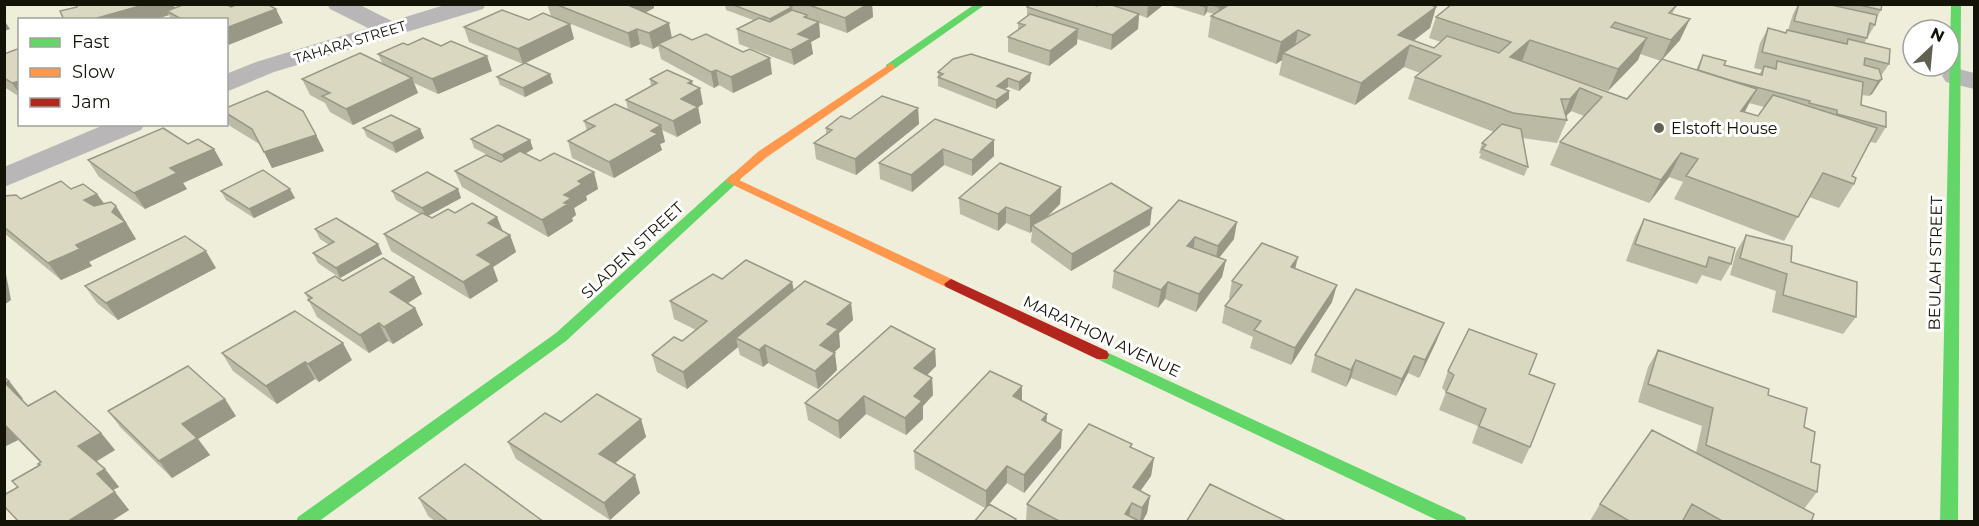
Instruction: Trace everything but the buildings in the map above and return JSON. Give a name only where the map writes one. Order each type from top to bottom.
[{"type":"street","points":[[338,4],[391,30]]},
{"type":"street","name":"TAHARA STREET","points":[[228,83],[266,67],[475,4]]},
{"type":"street","name":"SLADEN STREET","points":[[304,522],[561,337],[731,181],[774,146],[982,4]]},
{"type":"street","name":"BEULAH STREET","points":[[1949,522],[1950,282],[1965,79],[1956,4]]},
{"type":"street","points":[[4,178],[126,126]]},
{"type":"street","name":"MARATHON AVENUE","points":[[731,181],[1418,513],[1459,522]]},
{"type":"traffic: fast","points":[[890,67],[982,4]]},
{"type":"traffic: fast","points":[[1949,522],[1956,4]]},
{"type":"traffic: fast","points":[[304,522],[561,337],[736,177]]},
{"type":"traffic: fast","points":[[1102,355],[1459,522]]},
{"type":"traffic: slow","points":[[736,177],[763,154],[890,67]]},
{"type":"traffic: slow","points":[[731,181],[951,284]]},
{"type":"traffic: jam","points":[[951,284],[1102,355]]},
{"type":"place","name":"Elstoft House","points":[[1659,128]]}]
